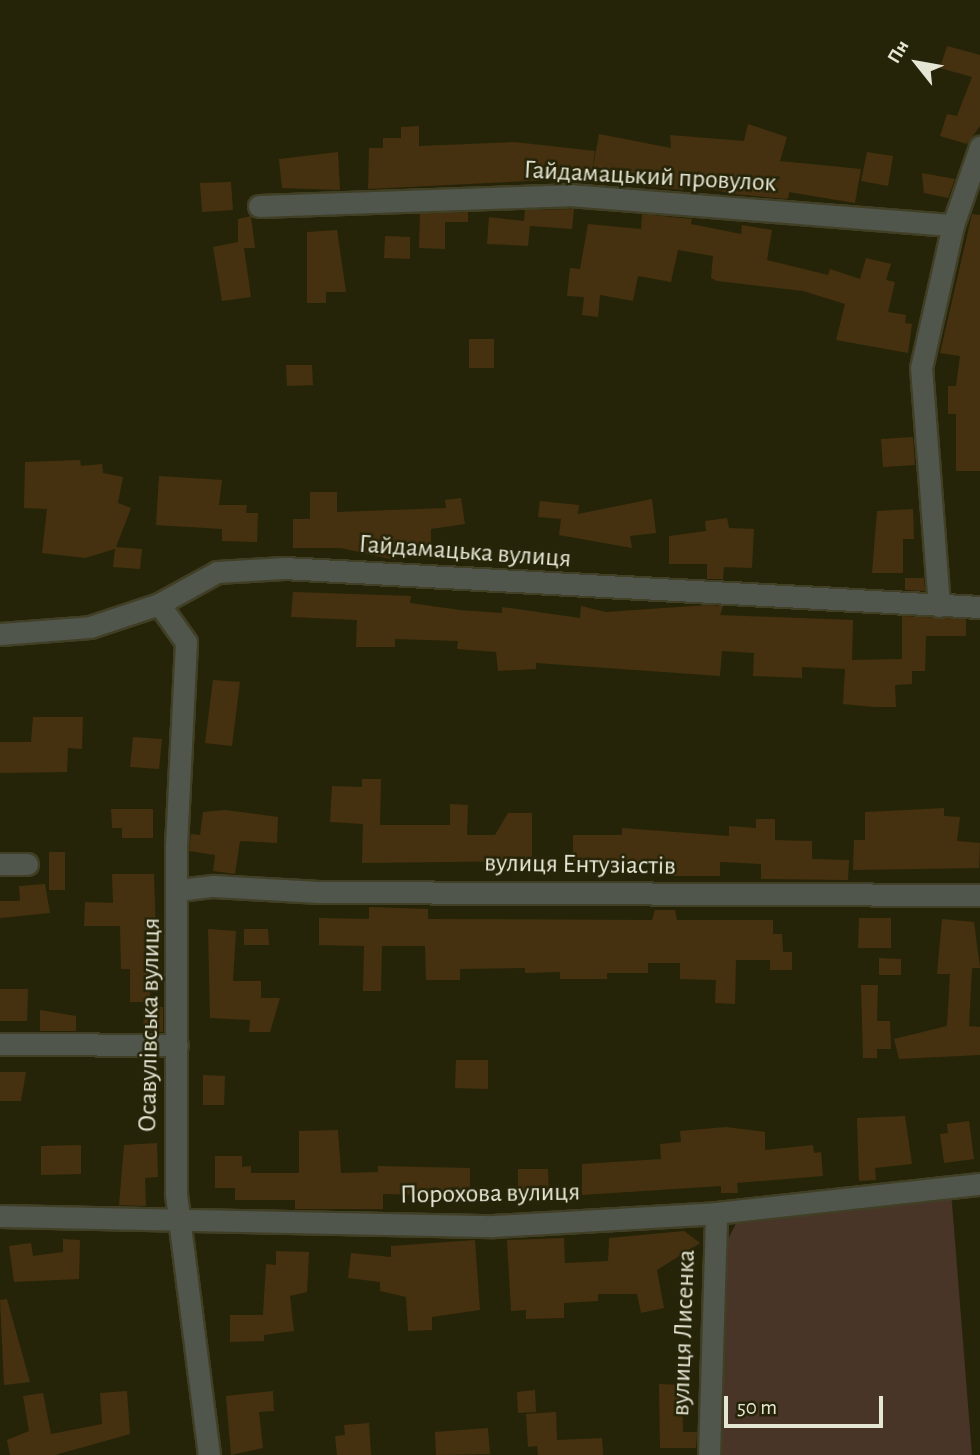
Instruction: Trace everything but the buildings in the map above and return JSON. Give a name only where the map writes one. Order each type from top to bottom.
[{"type":"street","points":[[939,606],[921,368],[953,225],[980,147]]},
{"type":"street","name":"Гайдамацький провулок","points":[[259,206],[569,195],[953,225]]},
{"type":"street","name":"Гайдамацька вулиця","points":[[0,634],[90,627],[159,604],[217,572],[284,568],[980,607]]},
{"type":"street","name":"Осавулівська вулиця","points":[[159,604],[186,642],[177,1045],[180,1218],[209,1455]]},
{"type":"street","points":[[0,864],[27,864]]},
{"type":"street","name":"вулиця Ентузіастів","points":[[179,890],[213,886],[319,892],[980,895]]},
{"type":"street","points":[[0,1044],[177,1045]]},
{"type":"street","name":"Порохова вулиця","points":[[0,1216],[493,1226],[716,1213],[980,1184]]},
{"type":"street","name":"вулиця Лисенка","points":[[709,1455],[716,1213]]},
{"type":"shaded area","points":[[951,1191],[972,1455],[714,1455],[720,1256],[738,1219]]}]
